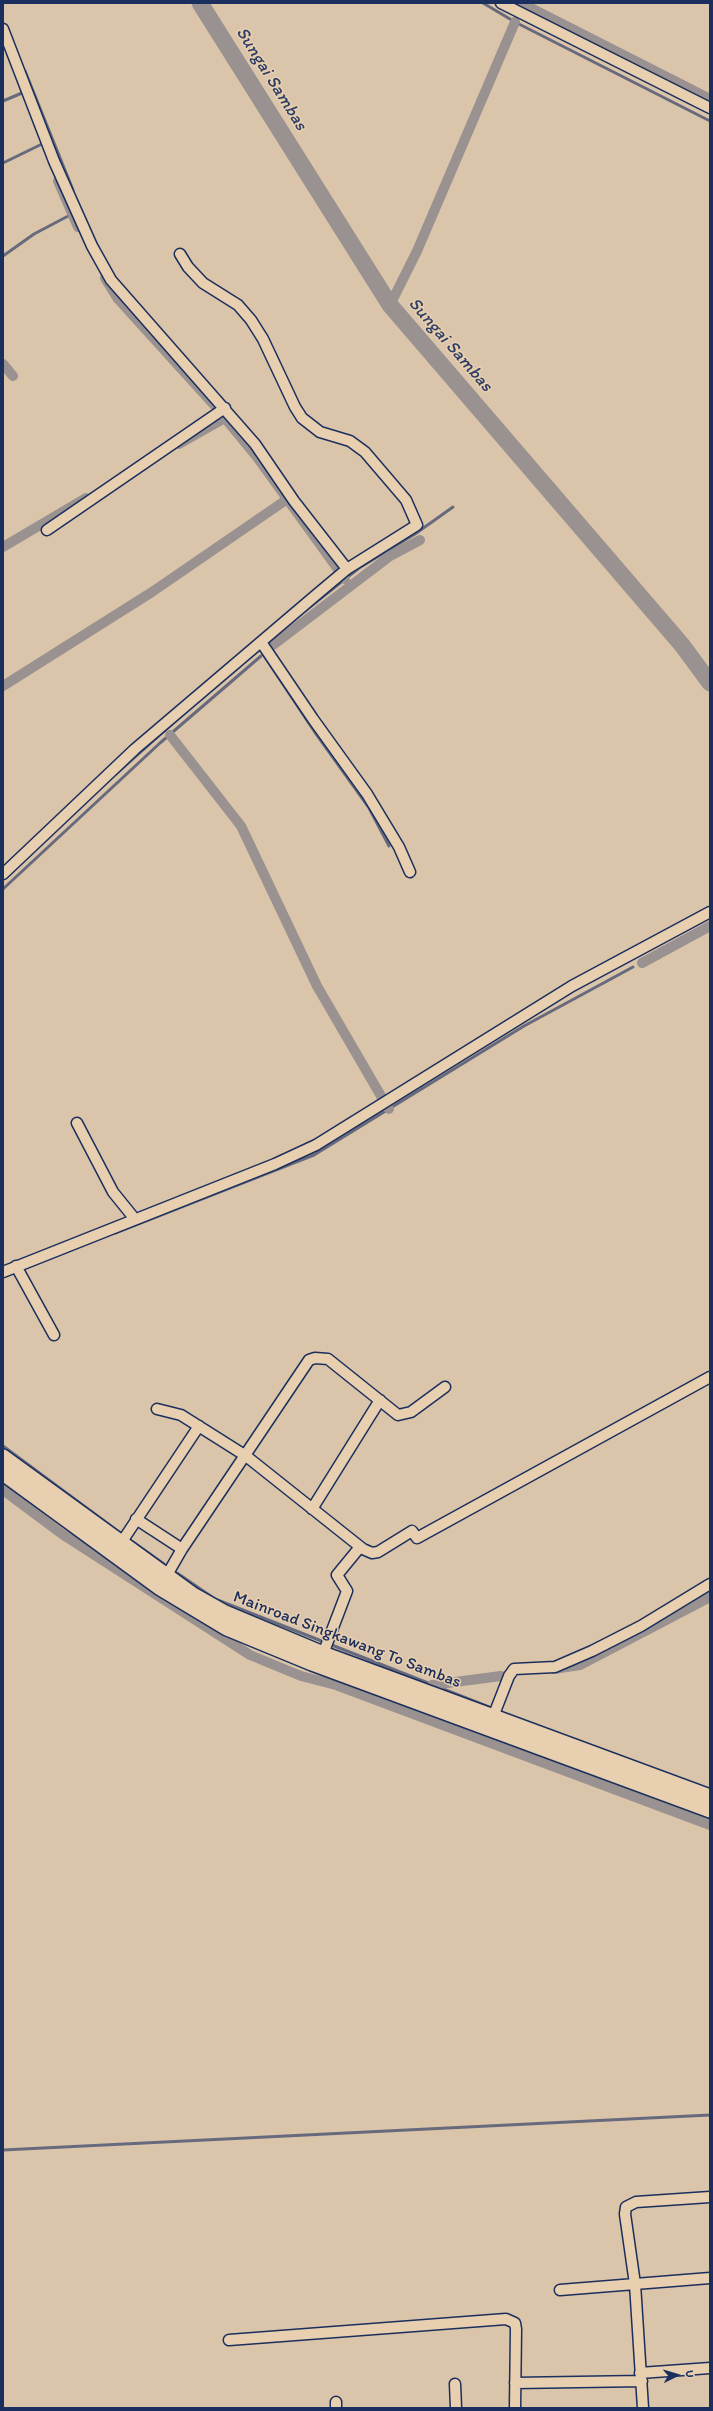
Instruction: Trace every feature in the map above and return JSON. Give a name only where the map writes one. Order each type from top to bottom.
[{"type":"highway","name":"Mainroad Singkawang To Sambas","points":[[3,1457],[9,1472],[159,1587],[212,1620],[267,1646],[447,1705],[493,1717],[710,1797]]},
{"type":"highway","name":"Mainroad Singkawang To Sambas","points":[[9,1472],[121,1543],[193,1595],[226,1613],[447,1705],[710,1810]]},
{"type":"street","points":[[501,3],[710,108]]},
{"type":"street","points":[[3,29],[57,168],[92,246],[111,280],[225,408],[255,444],[294,501],[347,569]]},
{"type":"street","points":[[3,874],[135,749],[347,569],[416,528],[417,521],[396,487],[358,446],[320,432],[302,418],[263,339],[251,320],[238,305],[204,283],[188,267],[180,254]]},
{"type":"street","points":[[47,530],[225,408]]},
{"type":"street","points":[[261,642],[313,720],[367,794],[399,847],[410,872]]},
{"type":"street","points":[[3,1272],[134,1218],[276,1164],[316,1145],[572,986],[710,912]]},
{"type":"street","points":[[77,1123],[112,1192],[134,1218]]},
{"type":"street","points":[[16,1266],[54,1335]]},
{"type":"street","points":[[167,1575],[182,1549],[246,1456],[302,1369],[315,1358],[328,1359],[401,1416],[411,1412],[445,1387]]},
{"type":"street","points":[[157,1409],[177,1413],[246,1456],[360,1547],[367,1552],[378,1552],[412,1531],[417,1538],[710,1377]]},
{"type":"street","points":[[312,1509],[380,1400]]},
{"type":"street","points":[[121,1543],[199,1426]]},
{"type":"street","points":[[136,1519],[182,1549]]},
{"type":"street","points":[[323,1654],[347,1591],[337,1575],[360,1547]]},
{"type":"street","points":[[493,1717],[509,1676],[514,1669],[555,1667],[592,1651],[641,1626],[710,1584]]},
{"type":"street","points":[[643,2408],[635,2284],[624,2214],[626,2207],[636,2202],[710,2197]]},
{"type":"street","points":[[560,2290],[710,2278]]},
{"type":"street","points":[[229,2340],[506,2319],[515,2323],[516,2328],[516,2408]]},
{"type":"street","points":[[515,2383],[641,2377],[710,2368]]},
{"type":"street","points":[[455,2384],[456,2408]]},
{"type":"waterway","name":"Sungai Sambas","points":[[200,3],[390,305],[682,645],[710,683]]},
{"type":"waterway","points":[[483,3],[515,22],[710,121]]},
{"type":"waterway","points":[[507,3],[523,4],[710,99]]},
{"type":"waterway","points":[[390,305],[417,251],[515,22]]},
{"type":"waterway","points":[[25,71],[73,190]]},
{"type":"waterway","points":[[3,101],[22,93]]},
{"type":"waterway","points":[[3,163],[42,144]]},
{"type":"waterway","points":[[58,181],[78,227]]},
{"type":"waterway","points":[[3,256],[34,234],[72,214]]},
{"type":"waterway","points":[[105,278],[118,299],[214,405]]},
{"type":"waterway","points":[[3,364],[13,376]]},
{"type":"waterway","points":[[179,444],[225,418],[257,457],[345,579]]},
{"type":"waterway","points":[[3,547],[86,498]]},
{"type":"waterway","points":[[3,686],[152,592],[286,500]]},
{"type":"waterway","points":[[306,610],[359,568],[415,534],[453,507]]},
{"type":"waterway","points":[[273,645],[390,556],[420,540]]},
{"type":"waterway","points":[[263,654],[316,734],[369,808],[389,846]]},
{"type":"waterway","points":[[3,889],[160,743],[261,656]]},
{"type":"waterway","points":[[116,774],[189,709]]},
{"type":"waterway","points":[[170,735],[241,826],[317,986],[381,1096]]},
{"type":"waterway","points":[[642,963],[710,926]]},
{"type":"waterway","points":[[115,1233],[314,1155],[524,1026],[633,967]]},
{"type":"waterway","points":[[3,1446],[119,1532]]},
{"type":"waterway","points":[[3,1490],[62,1534],[250,1655],[301,1676],[336,1685],[710,1825]]},
{"type":"waterway","points":[[133,1542],[164,1564]]},
{"type":"waterway","points":[[177,1573],[215,1599],[489,1707]]},
{"type":"waterway","points":[[554,1669],[580,1665],[710,1597]]},
{"type":"waterway","points":[[432,1685],[501,1676]]},
{"type":"waterway","points":[[3,2150],[710,2115]]}]
